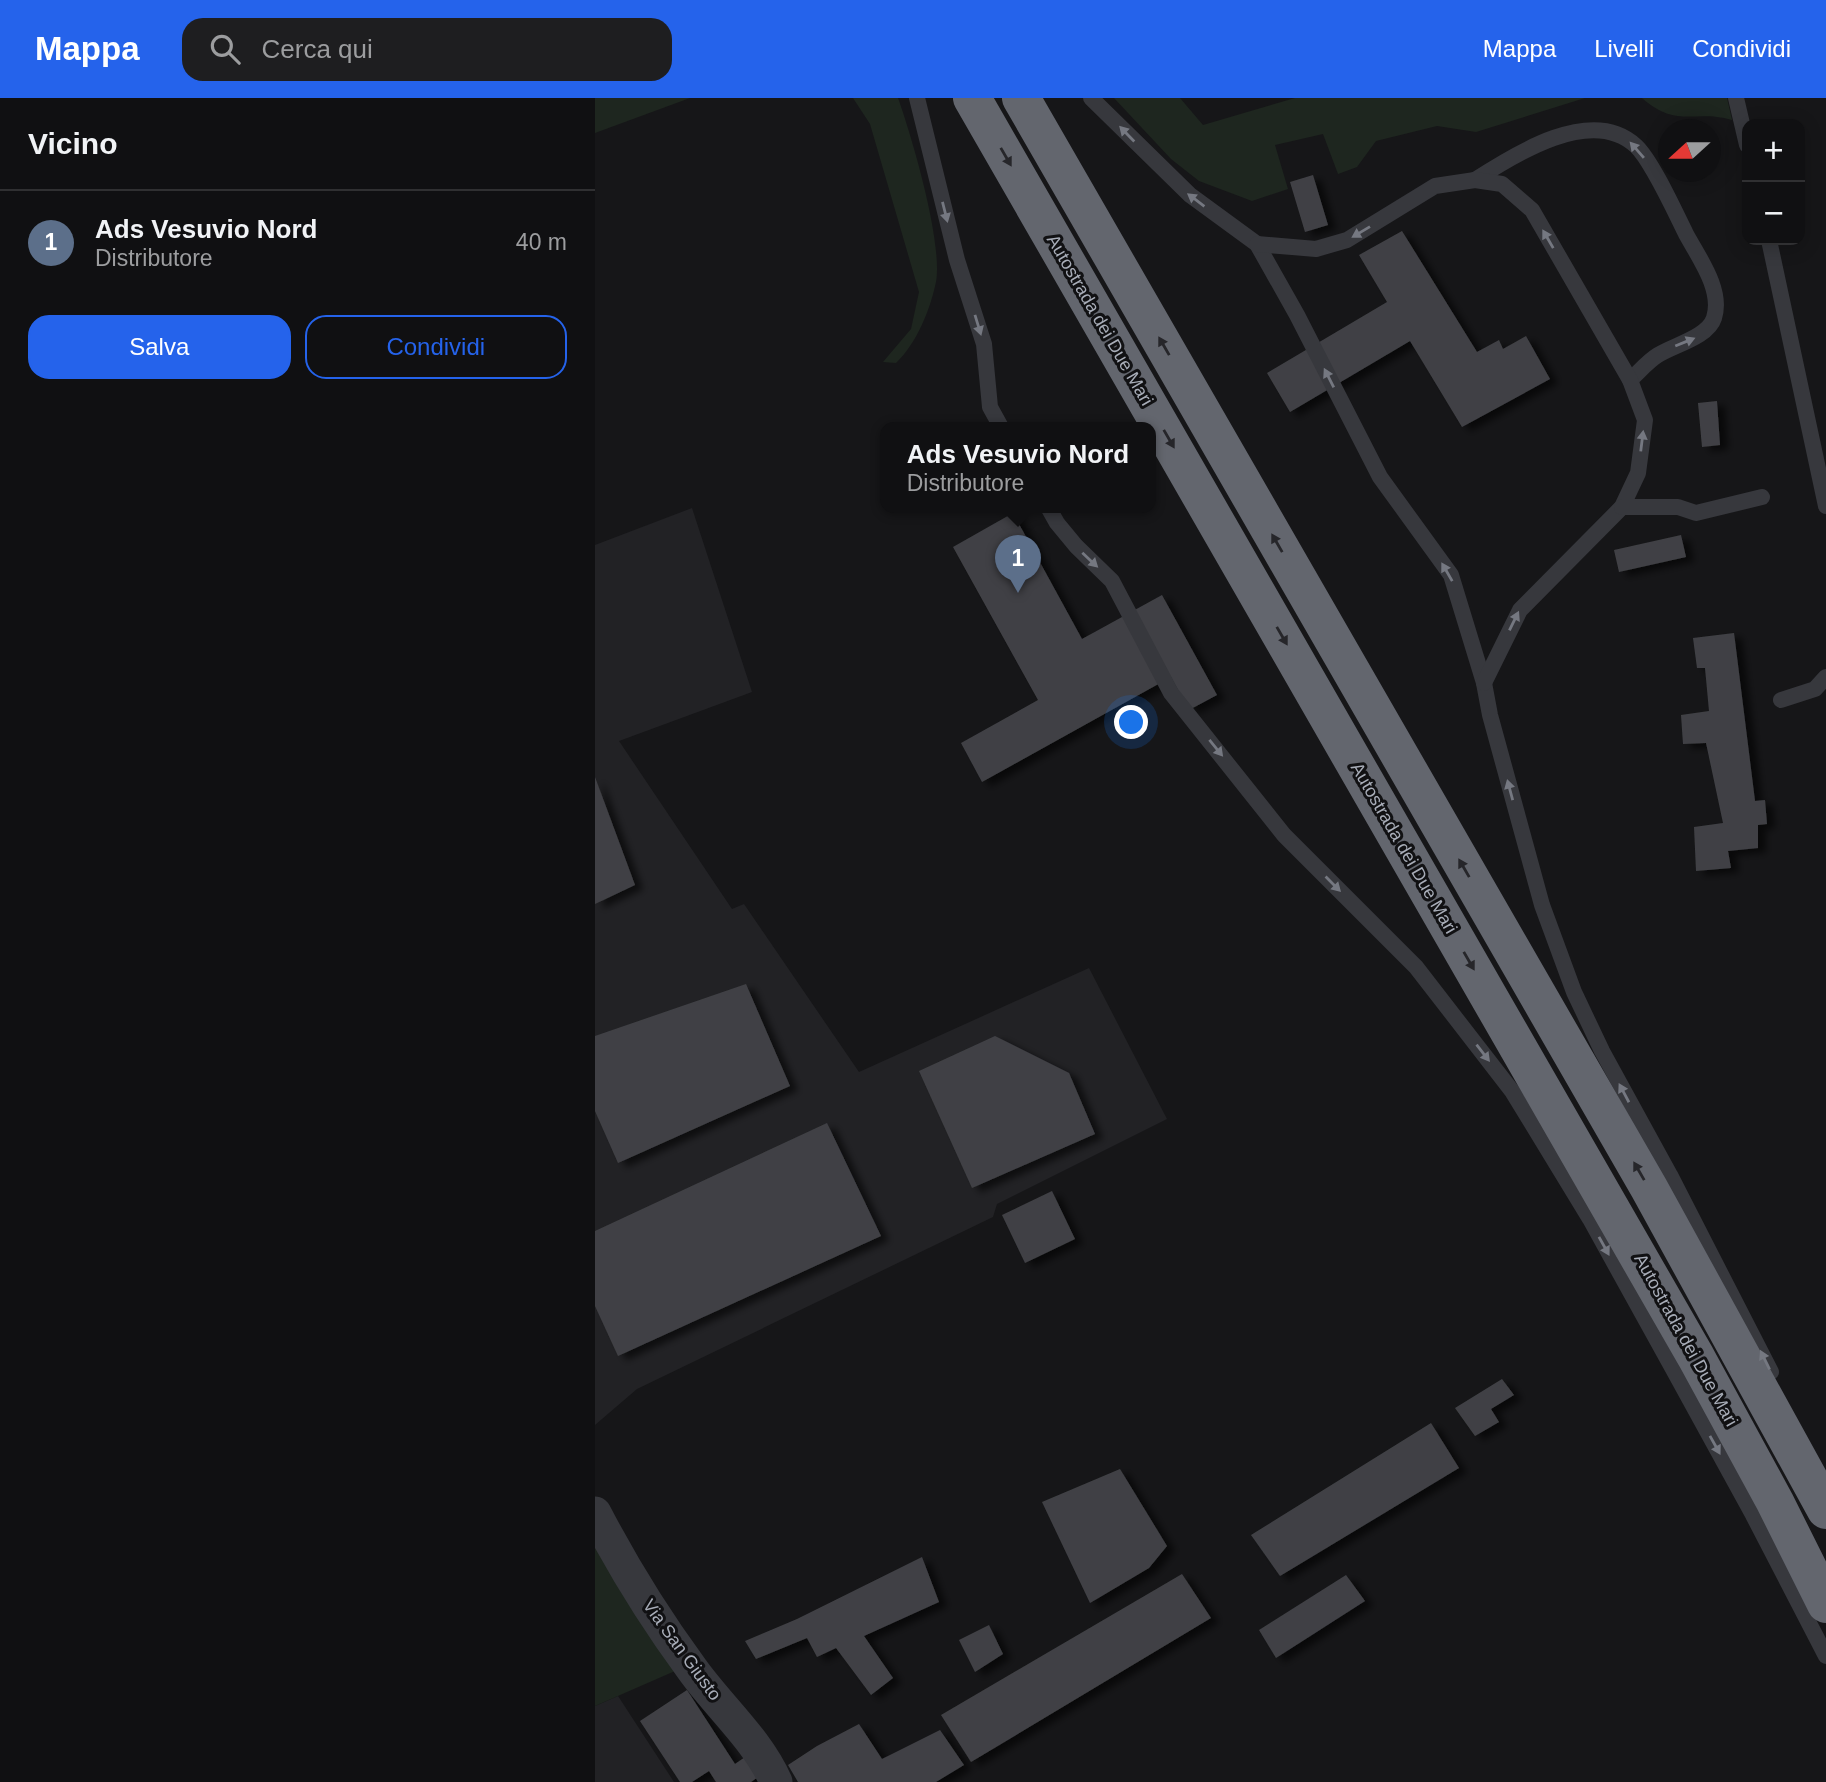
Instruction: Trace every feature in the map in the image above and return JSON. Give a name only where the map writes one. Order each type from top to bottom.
[{"type":"highway","name":"Autostrada dei Due Mari","points":[[972,98],[1683,1335],[1775,1502],[1826,1604]]},
{"type":"highway","points":[[1021,98],[1642,1176],[1826,1510]]},
{"type":"street","name":"Via San Giusto","points":[[595,1513],[623,1566],[693,1671],[738,1723],[776,1782]]},
{"type":"lane","points":[[917,98],[957,260],[984,344],[990,407],[998,422]]},
{"type":"lane","points":[[1091,98],[1190,195],[1257,244],[1297,315],[1380,477],[1451,575],[1484,683],[1512,799],[1542,905],[1574,992],[1602,1051],[1676,1186],[1777,1385]]},
{"type":"lane","points":[[1737,98],[1742,122]]},
{"type":"lane","points":[[1475,180],[1515,154],[1542,142],[1583,131],[1604,130],[1624,136],[1638,147],[1671,204],[1711,283],[1716,299],[1714,320],[1702,334],[1655,356],[1630,380]]},
{"type":"lane","points":[[1257,244],[1316,248],[1347,240],[1435,186],[1475,180],[1502,184],[1532,210],[1630,380],[1645,420],[1638,473],[1622,507],[1520,610],[1484,683]]},
{"type":"lane","points":[[1770,245],[1826,506]]},
{"type":"lane","points":[[1622,507],[1678,507],[1699,521],[1762,497]]},
{"type":"lane","points":[[1051,513],[1076,546],[1112,580],[1171,693],[1287,839],[1416,967],[1512,1090],[1590,1219],[1655,1336],[1826,1656]]},
{"type":"lane","points":[[1781,700],[1815,689],[1826,677]]},
{"type":"lane","points":[[1789,1409],[1826,1487]]},
{"type":"shaded area","points":[[595,98],[690,98],[595,133]]},
{"type":"shaded area","points":[[853,98],[898,98],[931,217],[937,264],[936,282],[922,326],[896,363],[883,362],[911,329],[919,292],[870,124]]},
{"type":"shaded area","points":[[1114,98],[1180,98],[1203,125],[1295,98],[1585,98],[1476,132],[1437,126],[1376,141],[1357,167],[1338,174],[1323,134],[1275,145],[1288,189],[1252,201],[1199,181],[1171,159]]},
{"type":"shaded area","points":[[1642,98],[1727,98],[1732,120],[1676,116],[1665,113]]},
{"type":"shaded area","points":[[692,508],[752,692],[619,741],[732,909],[744,904],[859,1072],[1089,968],[1167,1119],[997,1204],[993,1217],[637,1389],[595,1425],[595,545]]},
{"type":"shaded area","points":[[595,1535],[675,1671],[595,1706]]},
{"type":"shaded area","points":[[618,1696],[674,1782],[595,1782],[595,1706]]},
{"type":"building","points":[[1313,175],[1328,225],[1305,232],[1290,182]]},
{"type":"building","points":[[1402,231],[1477,352],[1499,340],[1503,349],[1526,336],[1550,379],[1462,427],[1410,341],[1290,412],[1267,373],[1387,302],[1359,255]]},
{"type":"building","points":[[1717,401],[1720,445],[1702,447],[1698,403]]},
{"type":"building","points":[[1013,513],[1082,639],[1162,595],[1217,695],[1189,710],[1171,677],[982,782],[961,743],[1038,700],[953,547]]},
{"type":"building","points":[[1681,535],[1686,557],[1619,572],[1614,550]]},
{"type":"building","points":[[1734,633],[1755,801],[1765,800],[1767,824],[1758,825],[1758,848],[1728,851],[1731,868],[1696,871],[1694,827],[1723,823],[1706,743],[1683,744],[1681,715],[1709,711],[1705,668],[1697,668],[1693,638]]},
{"type":"building","points":[[595,777],[635,885],[595,904]]},
{"type":"building","points":[[746,984],[790,1086],[618,1163],[595,1111],[595,1036]]},
{"type":"building","points":[[995,1036],[1069,1073],[1095,1134],[972,1188],[919,1071]]},
{"type":"building","points":[[827,1123],[881,1236],[618,1356],[595,1306],[595,1231]]},
{"type":"building","points":[[1052,1191],[1075,1239],[1025,1263],[1002,1215]]},
{"type":"building","points":[[1502,1379],[1514,1395],[1491,1409],[1499,1422],[1475,1436],[1455,1408]]},
{"type":"building","points":[[1431,1423],[1459,1468],[1280,1576],[1251,1535]]},
{"type":"building","points":[[1120,1469],[1167,1546],[1149,1568],[1090,1603],[1042,1502]]},
{"type":"building","points":[[922,1557],[939,1602],[864,1636],[893,1678],[871,1695],[836,1648],[817,1657],[807,1638],[756,1659],[745,1641],[797,1619]]},
{"type":"building","points":[[1182,1574],[1211,1618],[971,1762],[941,1715]]},
{"type":"building","points":[[1346,1575],[1365,1601],[1276,1658],[1259,1630]]},
{"type":"building","points":[[989,1625],[1003,1654],[975,1672],[959,1640]]},
{"type":"building","points":[[687,1690],[735,1764],[748,1755],[761,1775],[751,1782],[716,1782],[709,1771],[692,1782],[680,1782],[640,1721]]},
{"type":"building","points":[[859,1724],[882,1759],[940,1730],[964,1765],[936,1782],[798,1782],[788,1765]]},
{"type":"place","name":"Ads Vesuvio Nord","points":[[1018,593]]}]
